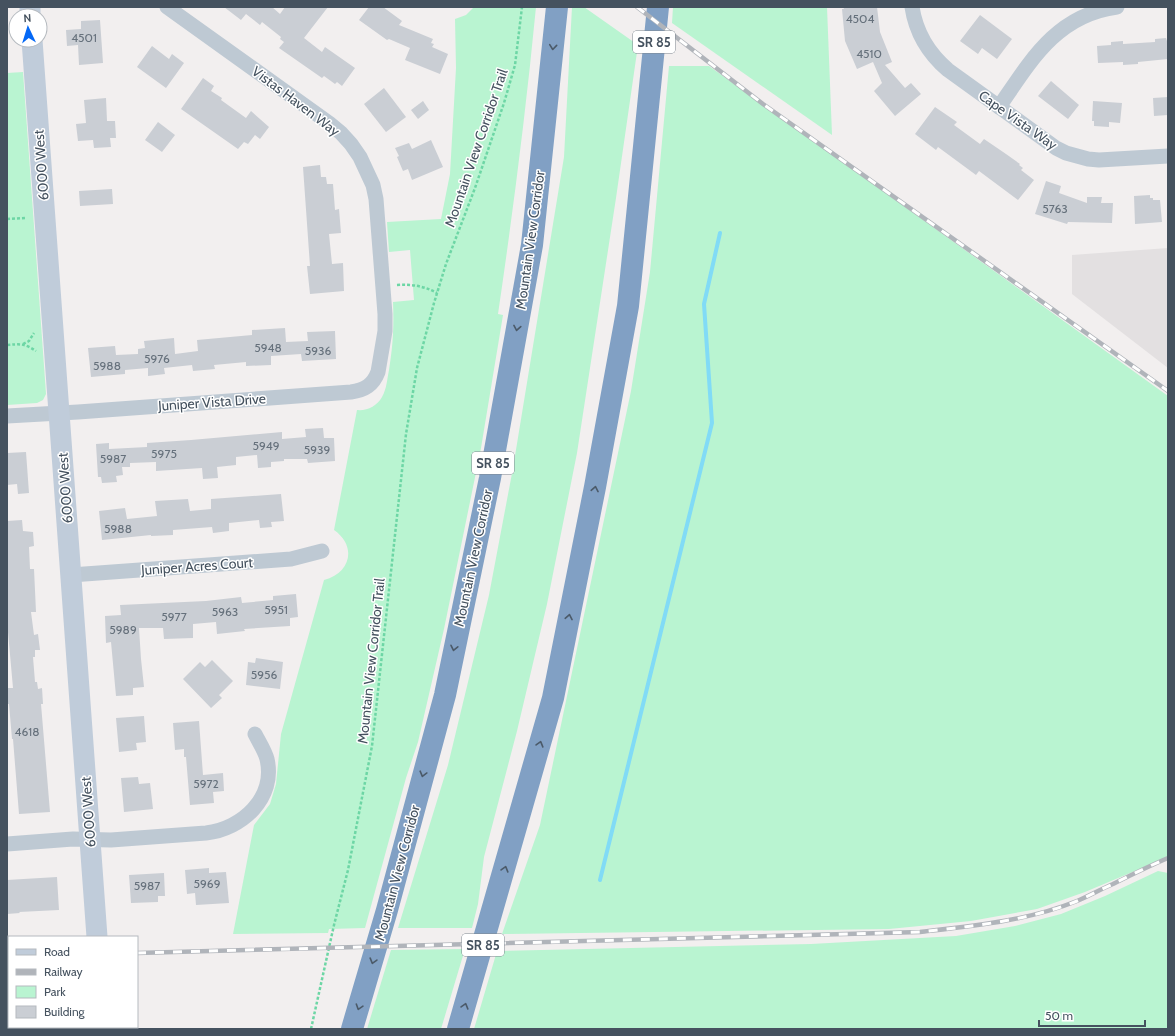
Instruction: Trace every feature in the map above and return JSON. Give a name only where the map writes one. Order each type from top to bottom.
[{"type":"highway","name":"SR 85","points":[[458,1029],[552,698],[595,487],[628,306],[658,7]]},
{"type":"highway","name":"Mountain View Corridor","points":[[352,1029],[387,910],[445,695],[490,478],[532,245],[557,8]]},
{"type":"street","name":"Vistas Haven Way","points":[[167,7],[329,123],[351,144],[367,170],[376,199],[385,323],[378,372],[373,382],[364,389]]},
{"type":"street","name":"Cape Vista Way","points":[[912,7],[914,21],[918,32],[930,53],[948,70],[1056,148],[1077,157],[1088,159],[1111,160],[1168,156]]},
{"type":"street","points":[[999,107],[1035,55],[1046,43],[1072,23],[1100,10],[1117,7]]},
{"type":"street","name":"6000 West","points":[[33,48],[97,936]]},
{"type":"street","name":"Juniper Vista Drive","points":[[7,416],[351,392],[364,389]]},
{"type":"street","name":"Juniper Acres Court","points":[[71,575],[291,559],[322,551]]},
{"type":"street","points":[[7,844],[73,839],[111,840],[206,833],[216,832],[233,826],[254,808],[264,793],[268,775],[267,760],[255,734]]},
{"type":"path","name":"Mountain View Corridor Trail","points":[[311,1029],[323,970],[348,870],[372,746],[406,434],[417,368],[446,264],[476,188],[504,103],[515,65],[522,7]]},
{"type":"path","points":[[7,219],[26,218]]},
{"type":"path","points":[[411,284],[430,289],[437,293]]},
{"type":"path","points":[[7,345],[22,344],[30,341],[34,333]]},
{"type":"path","points":[[22,344],[27,345],[36,351]]},
{"type":"shaded area","points":[[1168,248],[1168,368],[1072,294],[1072,255]]},
{"type":"green space","points":[[474,7],[536,7],[519,161],[498,314],[503,315],[481,448],[444,629],[418,742],[406,778],[365,928],[329,929],[328,933],[233,934],[254,825],[270,804],[276,784],[281,734],[324,580],[340,571],[348,558],[346,544],[341,536],[334,530],[357,410],[364,410],[375,405],[382,397],[387,384],[392,344],[393,302],[414,300],[410,250],[389,252],[387,222],[441,219],[450,174],[456,68],[455,19],[466,15]]},
{"type":"green space","points":[[572,7],[584,7],[638,45],[577,453],[547,604],[517,731],[484,857],[478,904],[472,928],[398,928],[448,765],[489,595],[513,468],[564,157]]},
{"type":"green space","points":[[673,7],[827,7],[832,135],[672,23]]},
{"type":"green space","points":[[669,66],[709,66],[1168,396],[1168,857],[1085,892],[1037,909],[971,921],[889,929],[502,934],[540,825],[631,391],[650,272]]},
{"type":"green space","points":[[23,72],[46,394],[43,400],[37,403],[7,405],[7,73]]},
{"type":"green space","points":[[1158,871],[1168,873],[1168,1029],[474,1029],[497,951],[811,944],[956,936],[1015,926],[1061,914],[1105,896]]},
{"type":"green space","points":[[465,949],[441,1029],[367,1029],[391,950]]},
{"type":"building","points":[[224,7],[272,7],[280,14],[285,7],[328,7],[304,38],[322,52],[325,47],[355,68],[342,86],[337,82],[335,84],[324,76],[322,78],[279,48],[284,42],[280,39],[281,37],[262,22],[260,25],[246,14],[241,20]]},
{"type":"building","points":[[369,7],[383,7],[402,21],[399,25],[433,39],[431,43],[434,44],[432,47],[448,54],[440,74],[405,60],[410,48],[389,39],[387,40],[359,20]]},
{"type":"building","points":[[843,7],[877,7],[880,32],[892,62],[885,65],[905,88],[911,83],[921,94],[895,116],[874,91],[882,83],[873,62],[857,69],[845,41]]},
{"type":"building","points":[[980,15],[1012,39],[997,59],[982,48],[978,54],[960,41]]},
{"type":"building","points":[[100,20],[103,63],[79,65],[78,45],[67,46],[66,30],[81,29],[81,21]]},
{"type":"building","points":[[1166,38],[1168,41],[1168,59],[1123,65],[1123,62],[1098,63],[1097,46],[1111,45],[1111,42],[1123,41],[1123,44],[1155,42],[1155,39]]},
{"type":"building","points":[[152,46],[169,59],[172,54],[184,63],[166,88],[137,67]]},
{"type":"building","points":[[203,78],[214,86],[211,91],[222,98],[221,100],[246,118],[251,111],[269,127],[260,139],[255,135],[248,144],[244,142],[238,149],[181,109]]},
{"type":"building","points":[[1051,81],[1079,105],[1068,119],[1038,96]]},
{"type":"building","points":[[384,88],[406,117],[386,132],[364,104]]},
{"type":"building","points":[[1168,97],[1168,115],[1154,116],[1153,98]]},
{"type":"building","points":[[106,98],[107,121],[115,121],[116,138],[110,138],[111,147],[94,148],[93,140],[78,141],[76,124],[86,123],[84,100]]},
{"type":"building","points":[[423,101],[429,110],[418,119],[411,110]]},
{"type":"building","points":[[1093,101],[1122,103],[1120,123],[1109,122],[1109,127],[1094,126],[1094,121],[1092,121]]},
{"type":"building","points":[[935,107],[957,122],[954,125],[980,144],[984,139],[1020,164],[1019,165],[1023,168],[1021,170],[1034,180],[1018,200],[979,171],[976,175],[938,147],[936,150],[915,134]]},
{"type":"building","points":[[158,122],[175,135],[162,152],[145,140]]},
{"type":"building","points":[[431,140],[443,167],[412,180],[408,169],[403,171],[395,148],[409,143],[412,149]]},
{"type":"building","points":[[320,165],[321,177],[326,177],[327,184],[333,184],[335,210],[339,209],[341,233],[329,234],[332,264],[343,263],[344,291],[310,294],[307,266],[310,266],[303,167]]},
{"type":"building","points":[[1046,181],[1061,186],[1059,193],[1087,203],[1087,197],[1102,197],[1101,203],[1113,203],[1112,223],[1068,222],[1067,224],[1035,214]]},
{"type":"building","points":[[112,189],[113,204],[80,206],[79,191]]},
{"type":"building","points":[[1150,195],[1150,198],[1153,198],[1153,200],[1160,200],[1162,222],[1135,224],[1134,196]]},
{"type":"building","points":[[285,328],[286,342],[308,341],[307,332],[335,331],[336,359],[302,361],[301,354],[271,356],[271,365],[246,366],[246,362],[214,365],[215,369],[193,371],[192,365],[164,368],[165,374],[148,376],[148,368],[125,370],[125,374],[91,377],[88,348],[115,346],[116,355],[138,354],[138,349],[145,348],[144,341],[174,338],[175,354],[198,351],[197,340],[252,335],[252,330]]},
{"type":"building","points":[[323,428],[324,438],[334,438],[335,461],[308,463],[307,459],[284,459],[284,461],[271,462],[271,467],[258,468],[257,455],[236,457],[236,465],[217,467],[218,478],[203,479],[202,468],[156,471],[156,462],[130,463],[130,467],[122,467],[123,475],[116,476],[117,482],[102,483],[101,477],[98,477],[96,444],[109,443],[109,449],[147,447],[147,443],[282,432],[282,439],[306,437],[305,429]]},
{"type":"building","points":[[26,452],[29,493],[18,494],[17,484],[7,485],[7,453]]},
{"type":"building","points":[[281,494],[284,521],[271,522],[272,527],[260,528],[259,520],[229,523],[229,531],[213,533],[212,527],[173,530],[173,535],[151,535],[102,540],[99,511],[125,508],[127,519],[157,516],[155,501],[188,499],[190,511],[211,509],[211,499]]},
{"type":"building","points":[[22,520],[23,531],[33,532],[34,546],[29,547],[30,569],[34,569],[36,612],[31,612],[34,635],[38,634],[40,650],[35,650],[35,657],[33,657],[35,682],[37,682],[38,689],[42,688],[43,704],[41,704],[50,812],[19,814],[13,739],[9,704],[7,704],[7,688],[13,688],[7,621],[7,521]]},
{"type":"building","points":[[296,594],[298,617],[290,618],[290,626],[244,629],[245,631],[217,634],[216,622],[193,624],[193,638],[164,639],[163,628],[139,628],[144,687],[133,688],[133,695],[116,696],[111,642],[106,643],[105,616],[121,615],[120,605],[206,601],[241,597],[242,603],[273,600],[273,596]]},
{"type":"building","points":[[256,658],[283,662],[280,689],[246,685],[248,662],[255,663]]},
{"type":"building","points":[[212,660],[233,681],[219,695],[222,698],[211,708],[183,679],[200,662],[205,667]]},
{"type":"building","points":[[144,716],[146,742],[136,743],[137,750],[119,752],[116,718]]},
{"type":"building","points":[[199,721],[203,775],[223,773],[224,791],[213,792],[214,803],[190,805],[186,757],[184,757],[184,749],[175,750],[173,723]]},
{"type":"building","points":[[138,777],[139,784],[150,783],[153,809],[124,812],[121,778]]},
{"type":"building","points":[[209,868],[209,873],[226,872],[229,903],[196,905],[195,893],[187,894],[185,870]]},
{"type":"building","points":[[164,873],[165,896],[158,896],[158,902],[131,903],[129,875]]},
{"type":"building","points":[[57,877],[59,910],[7,914],[7,880]]},
{"type":"waterway","points":[[600,880],[712,423],[704,304],[720,233]]},
{"type":"railway","points":[[637,7],[763,104],[1168,391]]},
{"type":"railway","points":[[138,953],[920,932],[1000,922],[1058,908],[1082,899],[1168,858]]}]
